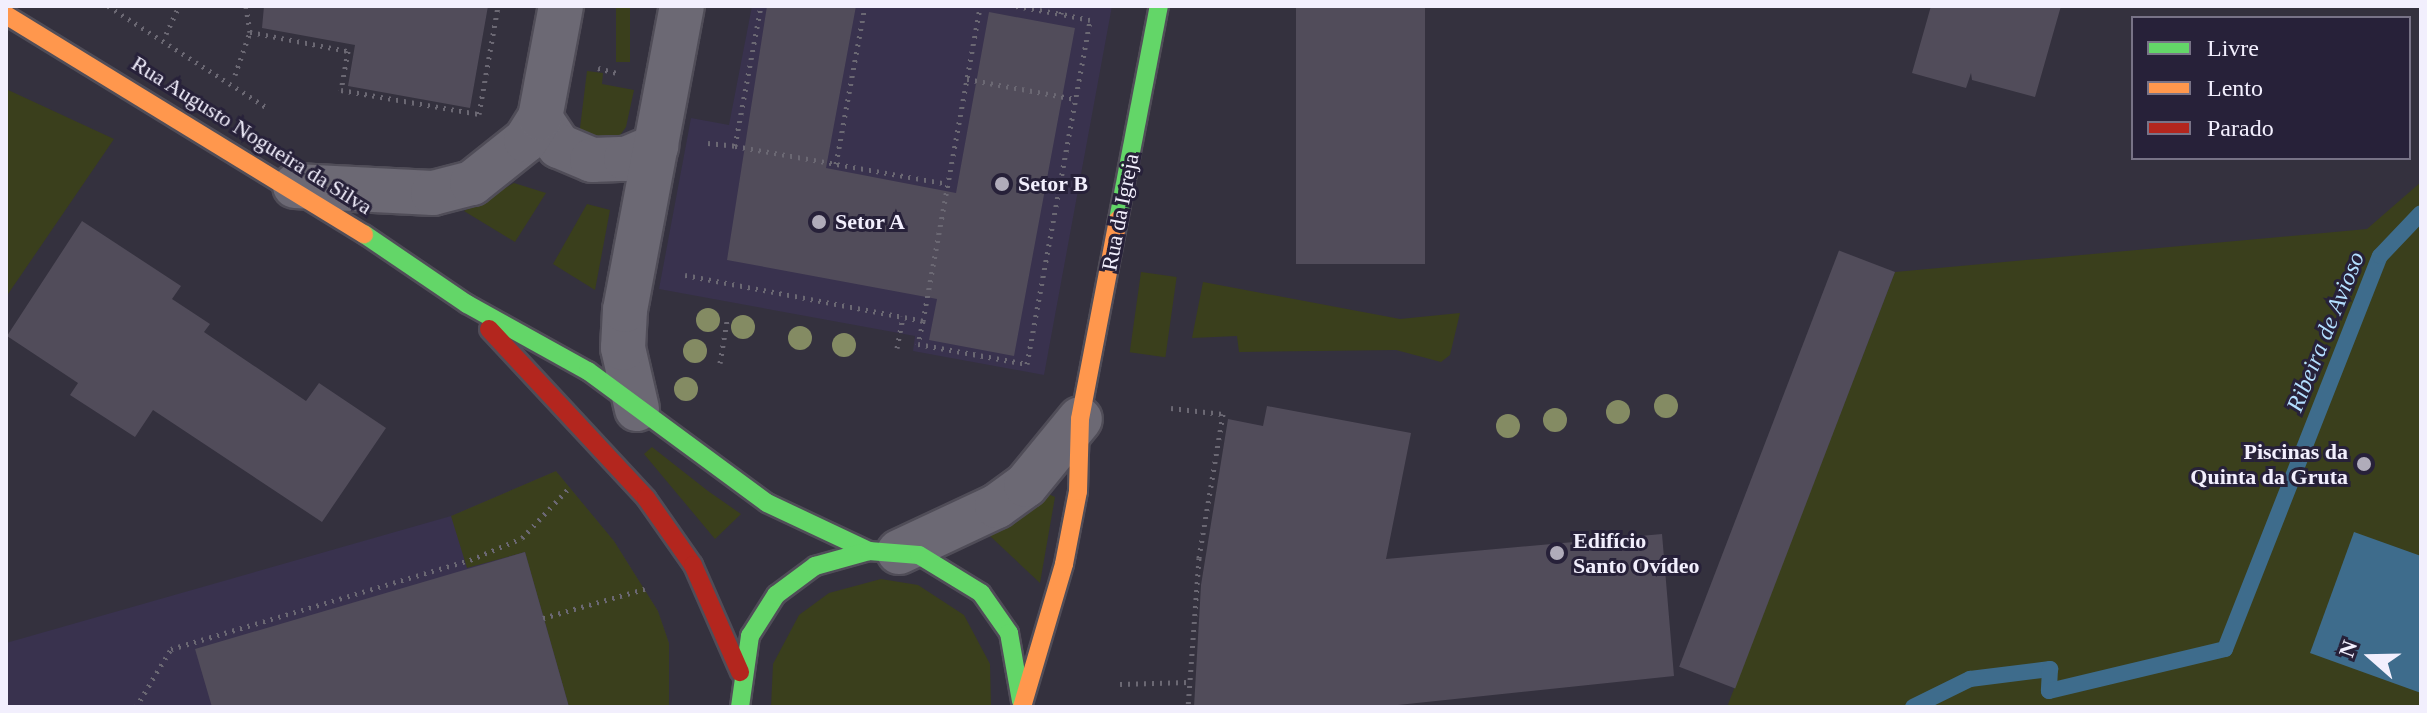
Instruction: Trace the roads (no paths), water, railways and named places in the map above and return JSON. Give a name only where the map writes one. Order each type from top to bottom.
[{"type":"main road","name":"Rua da Igreja","points":[[1022,707],[1064,564],[1078,491],[1080,419],[1159,6]]},
{"type":"main road","name":"Rua Augusto Nogueira da Silva","points":[[6,15],[295,186],[467,304],[588,371],[767,503],[884,551],[953,571],[995,610],[1017,654],[1022,707]]},
{"type":"main road","name":"Rua Augusto Nogueira da Silva","points":[[467,304],[646,498],[693,565],[740,672]]},
{"type":"main road","points":[[738,705],[740,672],[750,636],[786,586],[815,566],[884,551]]},
{"type":"street","points":[[295,186],[433,193],[472,183],[526,140],[540,118],[561,6]]},
{"type":"street","points":[[637,409],[623,348],[625,310],[682,6]]},
{"type":"street","points":[[540,118],[559,146],[592,160],[626,159],[656,146]]},
{"type":"street","name":"Rua da Igreja","points":[[884,551],[997,506],[1026,485],[1080,419]]},
{"type":"water","points":[[2354,532],[2421,556],[2421,693],[2310,653]]},
{"type":"waterway","name":"Ribeira de Avioso","points":[[1913,707],[1970,679],[2050,669],[2049,691],[2225,649],[2380,256],[2421,213]]},
{"type":"place","name":"Setor B","points":[[1002,184]]},
{"type":"place","name":"Setor A","points":[[819,222]]},
{"type":"place","name":"Piscinas da Quinta da Gruta","points":[[2364,464]]},
{"type":"place","name":"Edifício Santo Ovídeo","points":[[1557,553]]}]
